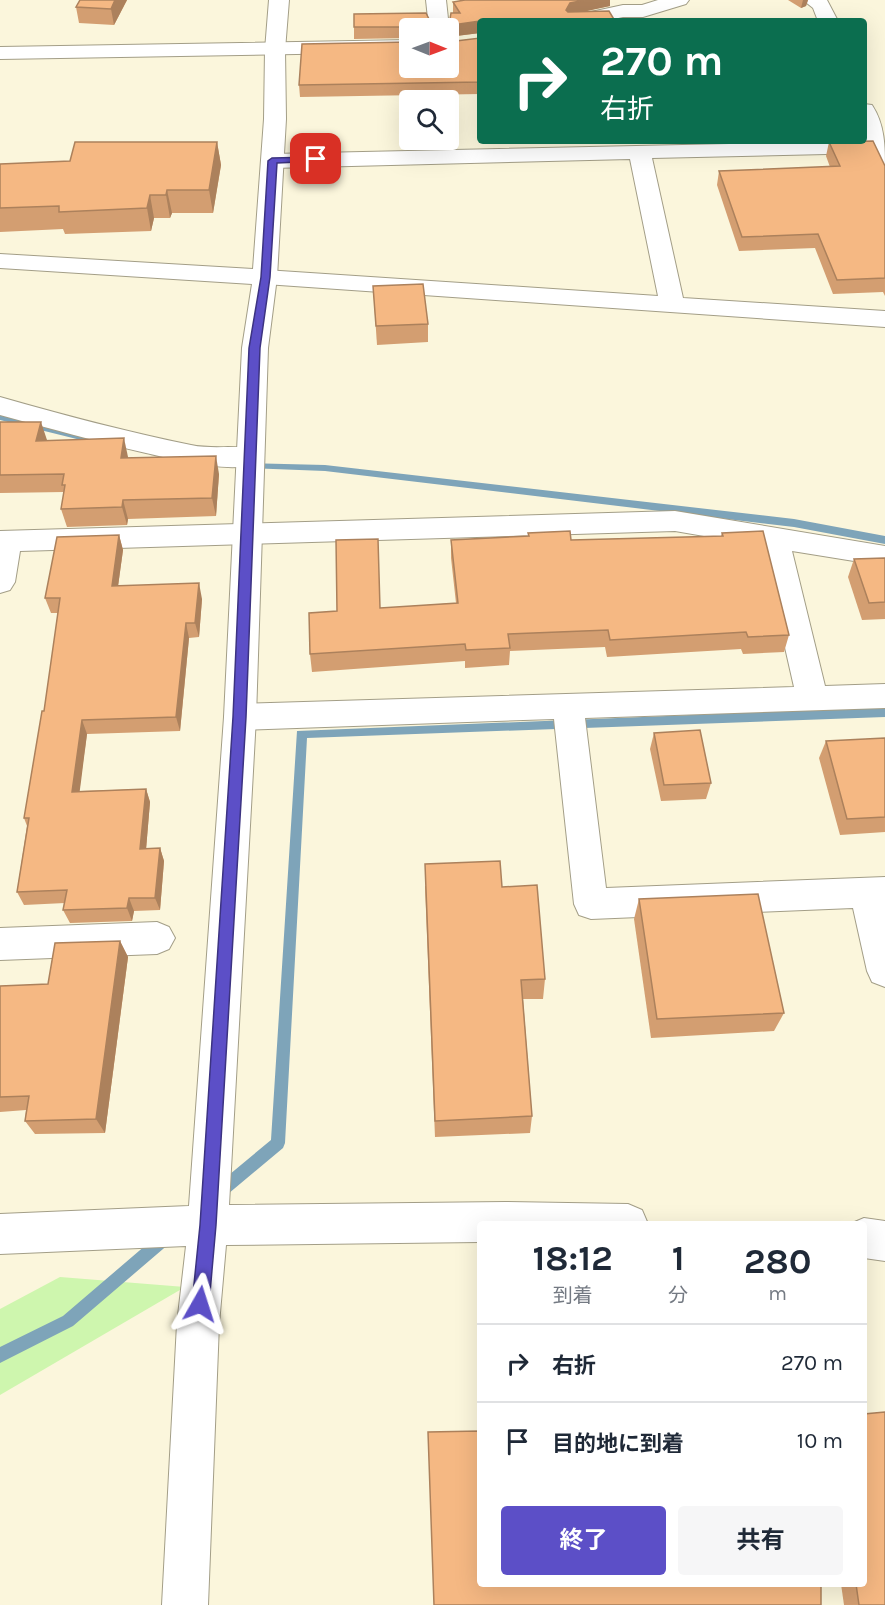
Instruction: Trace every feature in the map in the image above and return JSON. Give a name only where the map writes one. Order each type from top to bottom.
[{"type":"street","points":[[185,1605],[198,1324],[208,1225],[240,717],[255,348],[266,277],[272,161],[274,50],[279,0]]},
{"type":"street","points":[[435,0],[438,18]]},
{"type":"street","points":[[590,18],[623,11],[644,11],[679,0]]},
{"type":"street","points":[[0,53],[399,46]]},
{"type":"street","points":[[272,161],[537,147],[639,151],[883,151],[867,116]]},
{"type":"street","points":[[639,151],[672,305]]},
{"type":"street","points":[[0,261],[885,319]]},
{"type":"street","points":[[0,406],[97,433],[195,455],[250,457]]},
{"type":"street","points":[[0,582],[4,541],[246,533],[675,521],[885,556]]},
{"type":"street","points":[[775,538],[812,698]]},
{"type":"street","points":[[240,717],[885,696]]},
{"type":"street","points":[[568,706],[591,904],[875,892],[885,971]]},
{"type":"street","points":[[0,944],[157,938]]},
{"type":"street","points":[[0,1234],[208,1225],[477,1222]]},
{"type":"street","points":[[867,1238],[885,1240]]},
{"type":"green space","points":[[60,1277],[185,1287],[0,1395],[0,1309]]},
{"type":"building","points":[[80,0],[115,0],[111,9],[76,7]]},
{"type":"building","points":[[465,0],[585,0],[570,3],[566,10],[568,12],[609,11],[613,18],[477,18],[477,21],[459,24],[459,18],[450,18],[451,13],[460,13],[453,2]]},
{"type":"building","points":[[426,13],[428,18],[399,18],[399,27],[354,27],[354,14]]},
{"type":"building","points":[[477,38],[477,82],[299,85],[302,44],[399,42],[399,78],[459,78],[459,41]]},
{"type":"building","points":[[867,141],[873,141],[885,166],[885,278],[837,280],[818,234],[742,237],[719,171],[840,166],[830,144],[867,144]]},
{"type":"building","points":[[75,142],[217,142],[209,190],[167,190],[166,195],[150,195],[147,208],[59,212],[59,206],[0,208],[0,164],[70,161]]},
{"type":"building","points":[[423,284],[428,324],[376,326],[373,286]]},
{"type":"building","points":[[0,422],[41,422],[36,441],[124,438],[121,458],[216,456],[212,498],[123,500],[122,507],[61,509],[65,485],[62,485],[64,474],[0,475]]},
{"type":"building","points":[[570,531],[571,540],[723,536],[722,533],[763,531],[789,635],[748,637],[746,632],[610,640],[608,630],[508,634],[510,648],[466,650],[465,644],[310,654],[309,613],[337,611],[336,540],[378,539],[380,608],[458,603],[451,540],[529,536],[528,533]]},
{"type":"building","points":[[119,535],[112,586],[199,583],[195,623],[186,623],[176,717],[82,720],[72,792],[146,789],[140,849],[160,848],[155,898],[129,898],[127,908],[63,910],[67,890],[17,892],[29,818],[24,818],[42,711],[44,711],[60,598],[45,598],[57,537]]},
{"type":"building","points":[[885,558],[885,602],[869,603],[854,559]]},
{"type":"building","points":[[700,730],[711,783],[664,785],[654,733]]},
{"type":"building","points":[[885,738],[885,817],[847,819],[826,741]]},
{"type":"building","points":[[500,861],[502,887],[537,885],[545,979],[521,980],[532,1116],[435,1121],[425,864]]},
{"type":"building","points":[[758,894],[784,1013],[657,1019],[639,899]]},
{"type":"building","points":[[120,941],[96,1119],[25,1121],[29,1096],[0,1097],[0,986],[48,984],[55,943]]},
{"type":"building","points":[[885,1412],[885,1605],[859,1605],[856,1587],[867,1587],[867,1414]]},
{"type":"building","points":[[477,1431],[477,1587],[821,1587],[821,1605],[434,1605],[428,1432]]},
{"type":"waterway","points":[[0,417],[105,443]]},
{"type":"waterway","points":[[249,466],[325,468],[794,523],[885,540]]},
{"type":"waterway","points":[[217,1194],[278,1143],[301,734],[885,712]]},
{"type":"waterway","points":[[0,1355],[68,1321],[165,1238]]},
{"type":"route","points":[[200,1304],[208,1225],[240,717],[255,348],[266,277],[272,161],[316,159]]}]
